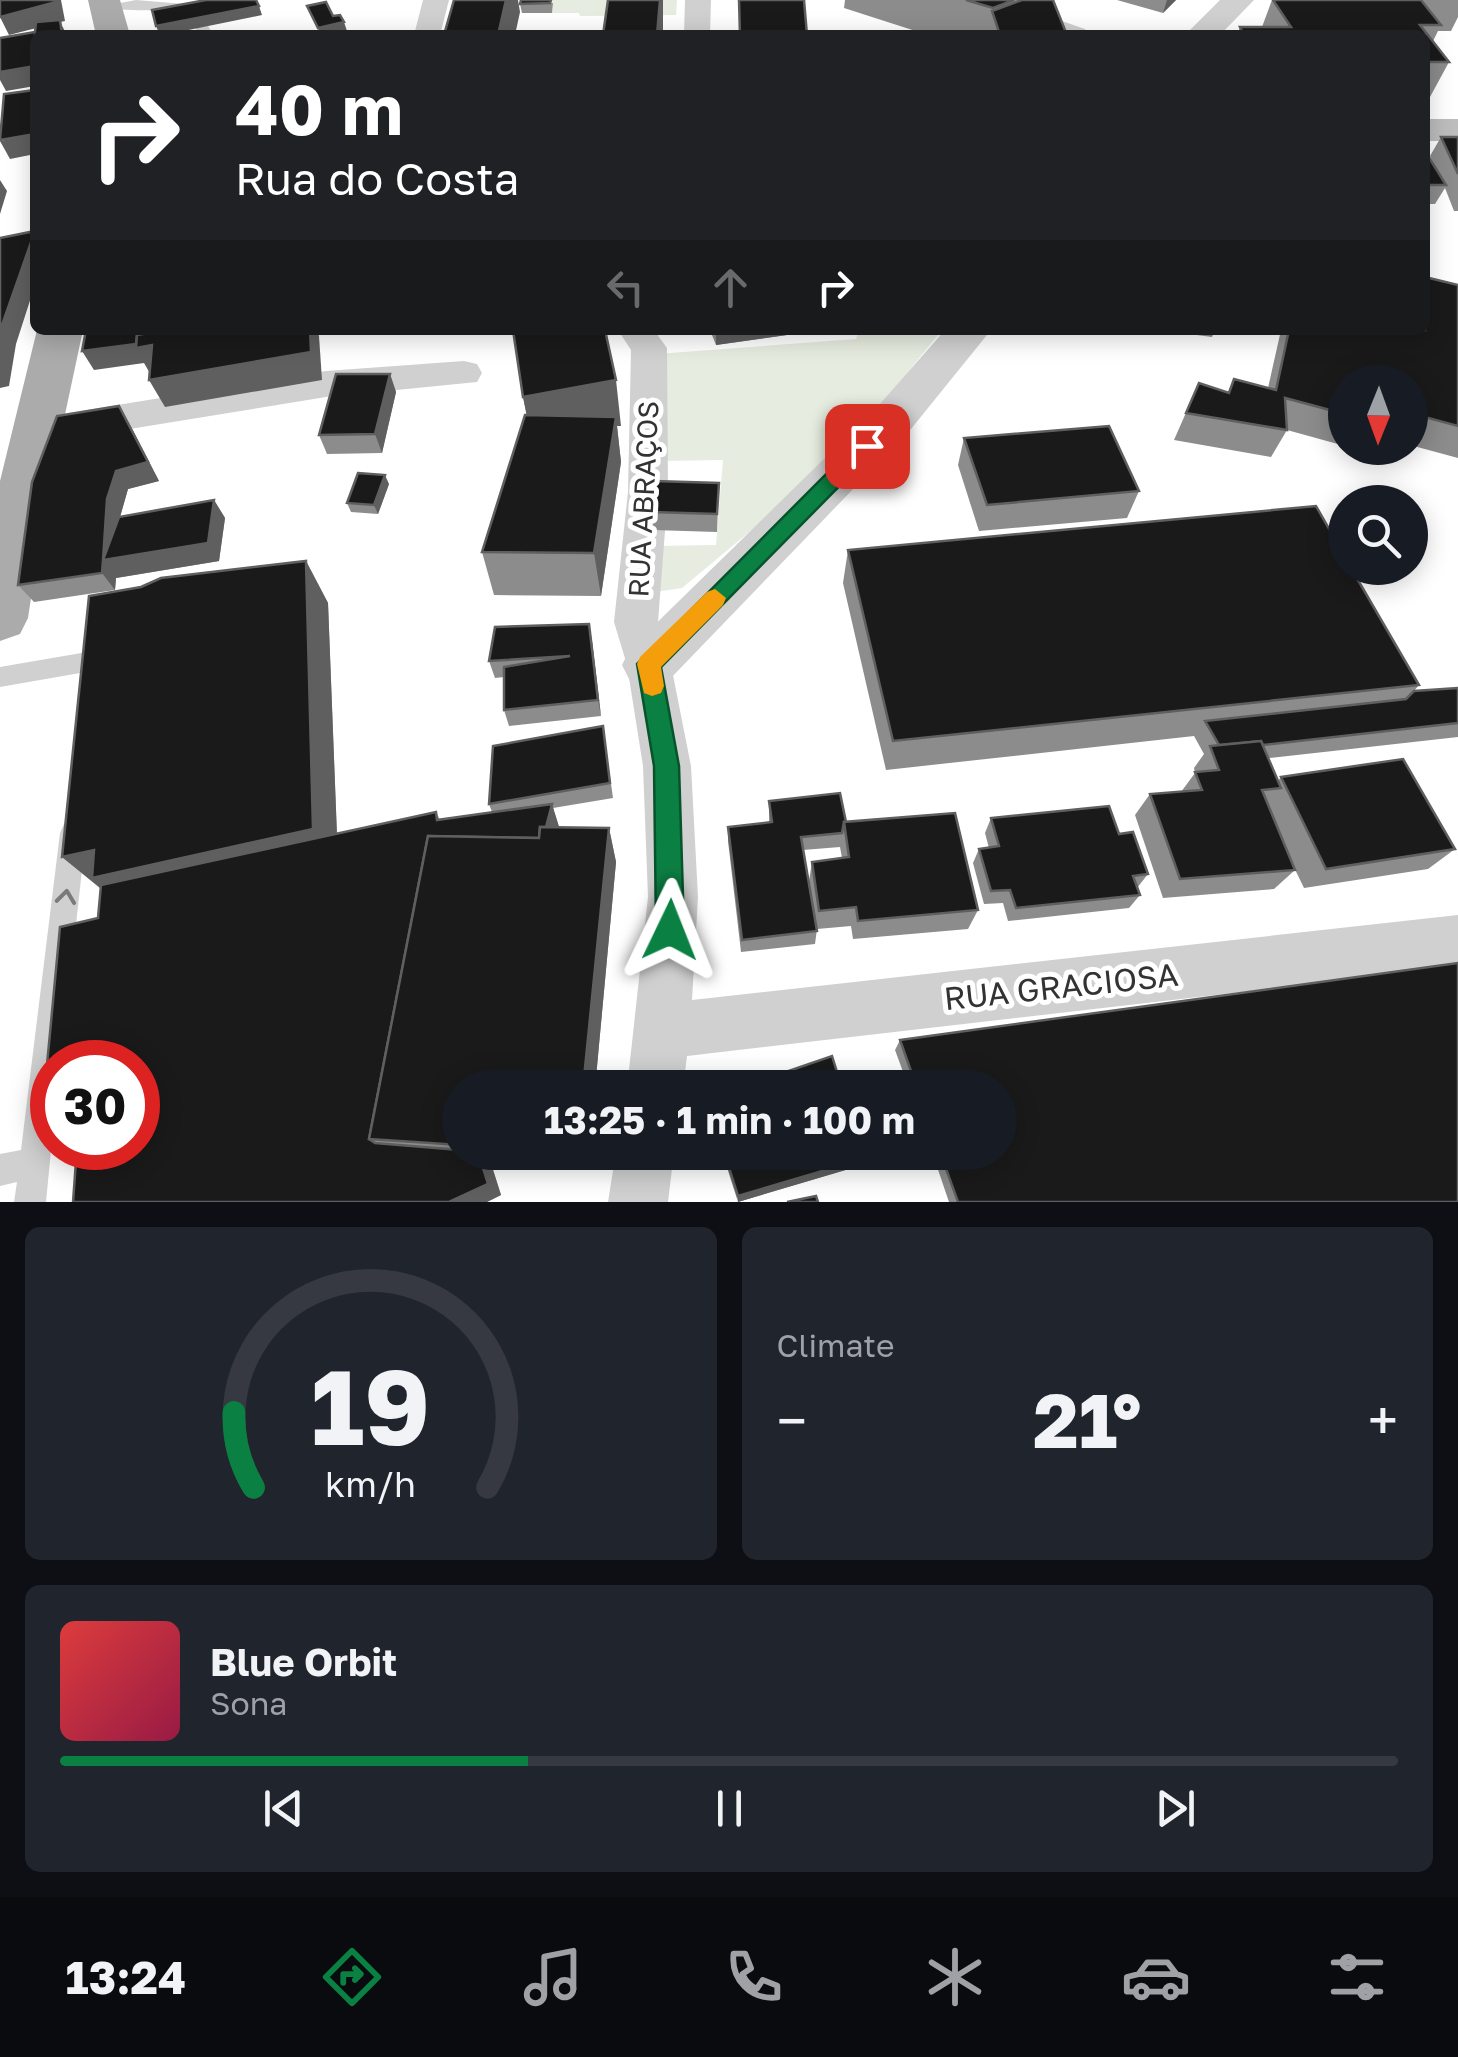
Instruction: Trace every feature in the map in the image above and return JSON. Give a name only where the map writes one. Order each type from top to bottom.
[{"type":"main road","points":[[1430,130],[1458,130]]},
{"type":"main road","points":[[0,618],[22,449],[58,335]]},
{"type":"street","points":[[428,30],[436,0]]},
{"type":"street","points":[[696,30],[698,0]]},
{"type":"street","points":[[977,0],[1062,30]]},
{"type":"street","points":[[1206,30],[1238,0]]},
{"type":"street","name":"RUA ABRAÇOS","points":[[639,335],[649,348],[648,492],[636,622],[667,766],[672,897],[657,1070]]},
{"type":"street","points":[[648,664],[896,417],[965,335]]},
{"type":"street","points":[[22,449],[326,384],[464,373]]},
{"type":"street","name":"RUA GRACIOSA","points":[[663,1030],[1458,941]]},
{"type":"street","points":[[638,1202],[642,1170]]},
{"type":"lane","points":[[108,14],[147,3],[200,6],[205,30]]},
{"type":"lane","points":[[0,676],[93,660],[89,699]]},
{"type":"lane","points":[[49,1040],[75,815]]},
{"type":"lane","points":[[0,1170],[30,1163]]},
{"type":"lane","points":[[30,1202],[34,1170]]},
{"type":"shaded area","points":[[537,0],[677,0],[676,15],[580,16],[552,13],[553,4]]},
{"type":"shaded area","points":[[857,335],[938,335],[873,415],[754,528],[682,588],[648,593],[653,546],[716,545],[723,460],[658,461],[657,354],[856,339]]},
{"type":"building","points":[[0,0],[56,0],[56,2],[0,17]]},
{"type":"building","points":[[206,0],[256,0],[259,6],[156,26],[152,10]]},
{"type":"building","points":[[454,0],[506,0],[499,30],[445,30]]},
{"type":"building","points":[[521,0],[551,0],[520,4]]},
{"type":"building","points":[[608,0],[660,0],[657,30],[604,30]]},
{"type":"building","points":[[739,0],[804,0],[807,30],[740,30]]},
{"type":"building","points":[[966,0],[1014,0],[993,8]]},
{"type":"building","points":[[1022,0],[1053,0],[1065,30],[998,30],[992,11]]},
{"type":"building","points":[[1273,0],[1421,0],[1441,25],[1420,25],[1424,30],[1240,27],[1291,27]]},
{"type":"building","points":[[326,2],[333,16],[340,15],[344,22],[318,28],[307,6]]},
{"type":"building","points":[[60,20],[61,30],[35,30],[36,22]]},
{"type":"building","points":[[30,33],[30,67],[0,72],[0,38]]},
{"type":"building","points":[[1430,38],[1449,62],[1430,62]]},
{"type":"building","points":[[30,91],[30,135],[0,140],[4,94]]},
{"type":"building","points":[[1441,137],[1458,137],[1458,174]]},
{"type":"building","points":[[1430,159],[1446,185],[1430,185]]},
{"type":"building","points":[[30,232],[30,245],[0,341],[0,238]]},
{"type":"building","points":[[1430,278],[1458,285],[1458,426],[1428,418],[1428,365],[1328,365],[1328,409],[1285,398],[1287,430],[1186,413],[1199,383],[1229,393],[1234,379],[1276,390],[1288,335],[1430,335]]},
{"type":"building","points":[[85,335],[137,335],[136,344],[82,351]]},
{"type":"building","points":[[137,335],[310,335],[311,352],[149,380],[152,345],[136,348]]},
{"type":"building","points":[[514,335],[606,335],[616,380],[523,397]]},
{"type":"building","points":[[336,374],[390,374],[375,434],[319,435]]},
{"type":"building","points":[[119,406],[148,462],[116,471],[107,499],[102,573],[18,585],[32,482],[57,416]]},
{"type":"building","points":[[525,415],[616,417],[594,553],[482,552]]},
{"type":"building","points":[[1109,426],[1139,491],[987,505],[964,438]]},
{"type":"building","points":[[358,473],[385,475],[374,505],[347,503]]},
{"type":"building","points":[[654,481],[719,483],[717,514],[652,512]]},
{"type":"building","points":[[214,500],[208,543],[103,560],[119,517]]},
{"type":"building","points":[[1316,506],[1328,527],[1328,585],[1361,585],[1419,685],[893,741],[848,550]]},
{"type":"building","points":[[306,561],[313,829],[92,878],[94,850],[62,857],[89,596],[141,587],[161,578]]},
{"type":"building","points":[[589,624],[598,700],[504,710],[504,667],[570,656],[489,661],[495,627]]},
{"type":"building","points":[[1458,688],[1458,723],[1263,745],[1261,741],[1219,745],[1205,721],[1406,699],[1414,691]]},
{"type":"building","points":[[603,726],[610,783],[489,804],[493,746]]},
{"type":"building","points":[[1261,741],[1281,788],[1262,790],[1295,870],[1180,879],[1150,794],[1202,790],[1195,772],[1219,770],[1210,746]]},
{"type":"building","points":[[1403,759],[1455,849],[1326,869],[1281,777]]},
{"type":"building","points":[[840,793],[846,822],[842,833],[801,837],[817,931],[742,940],[728,827],[772,822],[769,801]]},
{"type":"building","points":[[552,804],[539,838],[428,836],[369,1139],[375,1143],[442,1149],[442,1170],[484,1170],[488,1184],[449,1202],[73,1202],[75,1170],[160,1170],[160,1040],[49,1040],[60,927],[98,918],[101,885],[436,812],[437,820]]},
{"type":"building","points":[[1109,806],[1119,834],[1133,832],[1148,874],[1133,876],[1140,895],[1016,908],[1010,890],[991,891],[979,849],[999,846],[991,818]]},
{"type":"building","points":[[955,813],[978,910],[858,921],[856,907],[819,911],[812,862],[849,857],[844,822]]},
{"type":"building","points":[[540,827],[609,828],[585,1070],[442,1070],[442,1144],[369,1139],[428,836],[539,838]]},
{"type":"building","points":[[1458,963],[1458,1202],[958,1202],[946,1170],[1017,1170],[1017,1070],[911,1070],[900,1040]]},
{"type":"building","points":[[832,1056],[836,1070],[791,1070]]},
{"type":"building","points":[[730,1170],[826,1170],[738,1196]]},
{"type":"building","points":[[816,1196],[818,1202],[787,1202]]},
{"type":"slow traffic","points":[[652,686],[648,664],[715,598]]},
{"type":"route","points":[[670,930],[667,766],[648,664],[867,446]]}]
